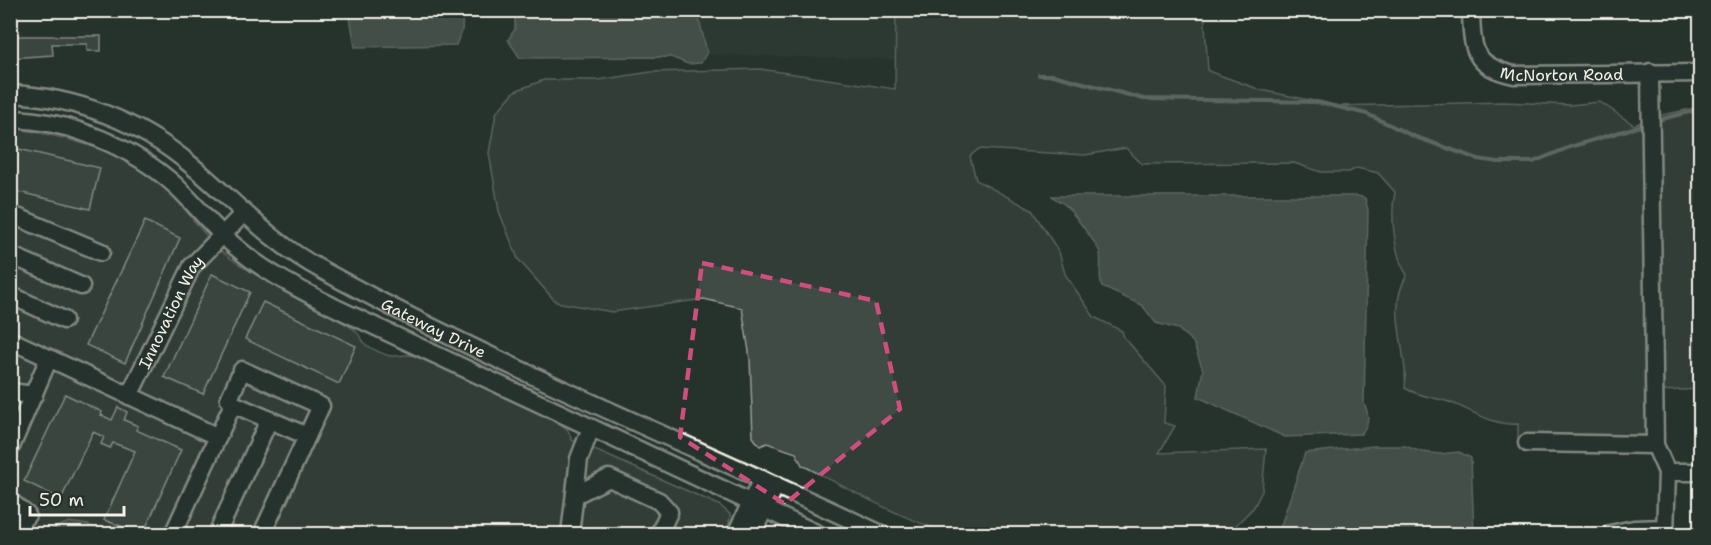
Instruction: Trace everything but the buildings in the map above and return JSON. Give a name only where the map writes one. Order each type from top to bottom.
[{"type":"street","name":"McNorton Road","points":[[1472,10],[1472,39],[1476,53],[1482,63],[1493,70],[1514,75],[1701,73]]},
{"type":"street","points":[[1610,534],[1634,529],[1665,531],[1667,472],[1655,445],[1650,72]]},
{"type":"street","name":"Gateway Drive","points":[[10,94],[69,102],[131,124],[191,165],[243,214],[284,248],[401,310],[881,534]]},
{"type":"street","name":"Gateway Drive","points":[[10,119],[67,127],[118,147],[176,185],[222,234],[272,274],[389,334],[818,534]]},
{"type":"street","points":[[10,214],[101,252]]},
{"type":"street","name":"Innovation Way","points":[[129,396],[192,266],[243,214]]},
{"type":"street","points":[[10,255],[81,286]]},
{"type":"street","points":[[10,295],[64,320]]},
{"type":"street","points":[[389,334],[401,310]]},
{"type":"street","points":[[10,340],[218,438]]},
{"type":"street","points":[[10,449],[49,358]]},
{"type":"street","points":[[262,534],[321,406],[242,370],[229,399],[232,404],[307,436]]},
{"type":"street","points":[[10,392],[34,395]]},
{"type":"street","points":[[173,534],[232,404]]},
{"type":"street","points":[[217,534],[269,420]]},
{"type":"street","points":[[570,534],[579,459],[591,428]]},
{"type":"street","points":[[1527,443],[1655,445]]},
{"type":"street","points":[[1667,472],[1701,472]]},
{"type":"street","points":[[575,495],[609,478],[659,501],[669,512],[659,534]]},
{"type":"street","points":[[752,534],[758,506],[769,482]]},
{"type":"street","points":[[10,501],[27,515],[12,531],[10,530]]},
{"type":"street","points":[[736,534],[758,506]]},
{"type":"highlighted area","points":[[702,263],[876,301],[900,409],[785,504],[680,437]]},
{"type":"shaded area","points":[[896,10],[1204,11],[1208,71],[1261,90],[1338,106],[1504,102],[1570,105],[1600,102],[1634,125],[1644,121],[1648,437],[1518,441],[1518,424],[1490,420],[1455,404],[1420,395],[1405,388],[1398,302],[1407,275],[1399,257],[1394,235],[1395,192],[1378,173],[1357,168],[1349,172],[1321,172],[1294,163],[1142,164],[1126,148],[1085,155],[979,149],[970,156],[976,180],[1032,210],[1059,252],[1065,274],[1094,317],[1122,331],[1124,337],[1166,386],[1164,423],[1175,426],[1159,453],[1266,449],[1262,491],[1254,507],[1227,534],[974,534],[966,531],[963,534],[928,526],[882,506],[802,465],[796,453],[767,443],[760,446],[753,437],[750,358],[742,308],[704,299],[612,312],[556,302],[518,259],[499,211],[489,153],[496,113],[515,91],[544,80],[598,80],[651,72],[760,69],[895,89]]},
{"type":"shaded area","points":[[349,11],[463,11],[462,30],[456,45],[355,47]]},
{"type":"shaded area","points":[[488,11],[905,11],[906,60],[693,54]]},
{"type":"shaded area","points":[[520,11],[697,11],[707,52],[701,63],[688,64],[671,57],[520,58],[508,40],[515,29],[515,14]]},
{"type":"shaded area","points":[[1700,107],[1700,389],[1662,391],[1657,116]]},
{"type":"shaded area","points":[[11,128],[74,141],[115,156],[134,166],[169,192],[213,243],[230,258],[352,328],[366,345],[389,356],[418,357],[558,422],[568,430],[572,440],[719,505],[730,514],[728,534],[11,534]]},
{"type":"shaded area","points":[[1052,196],[1358,196],[1365,198],[1368,210],[1364,404],[1368,420],[1361,434],[1285,437],[1198,397],[1203,370],[1193,342],[1178,329],[1156,323],[1142,305],[1102,287],[1098,249],[1084,227],[1067,207]]},
{"type":"shaded area","points":[[1374,446],[1405,446],[1422,452],[1440,454],[1459,452],[1471,458],[1474,534],[1278,534],[1305,453]]},
{"type":"shaded area","points":[[69,522],[88,525],[110,534],[41,534]]},
{"type":"waterway","points":[[1039,75],[1053,75],[1144,99],[1317,102],[1367,114],[1413,136],[1478,159],[1498,162],[1533,162],[1570,147],[1640,126]]},
{"type":"waterway","points":[[1662,119],[1700,109]]}]
